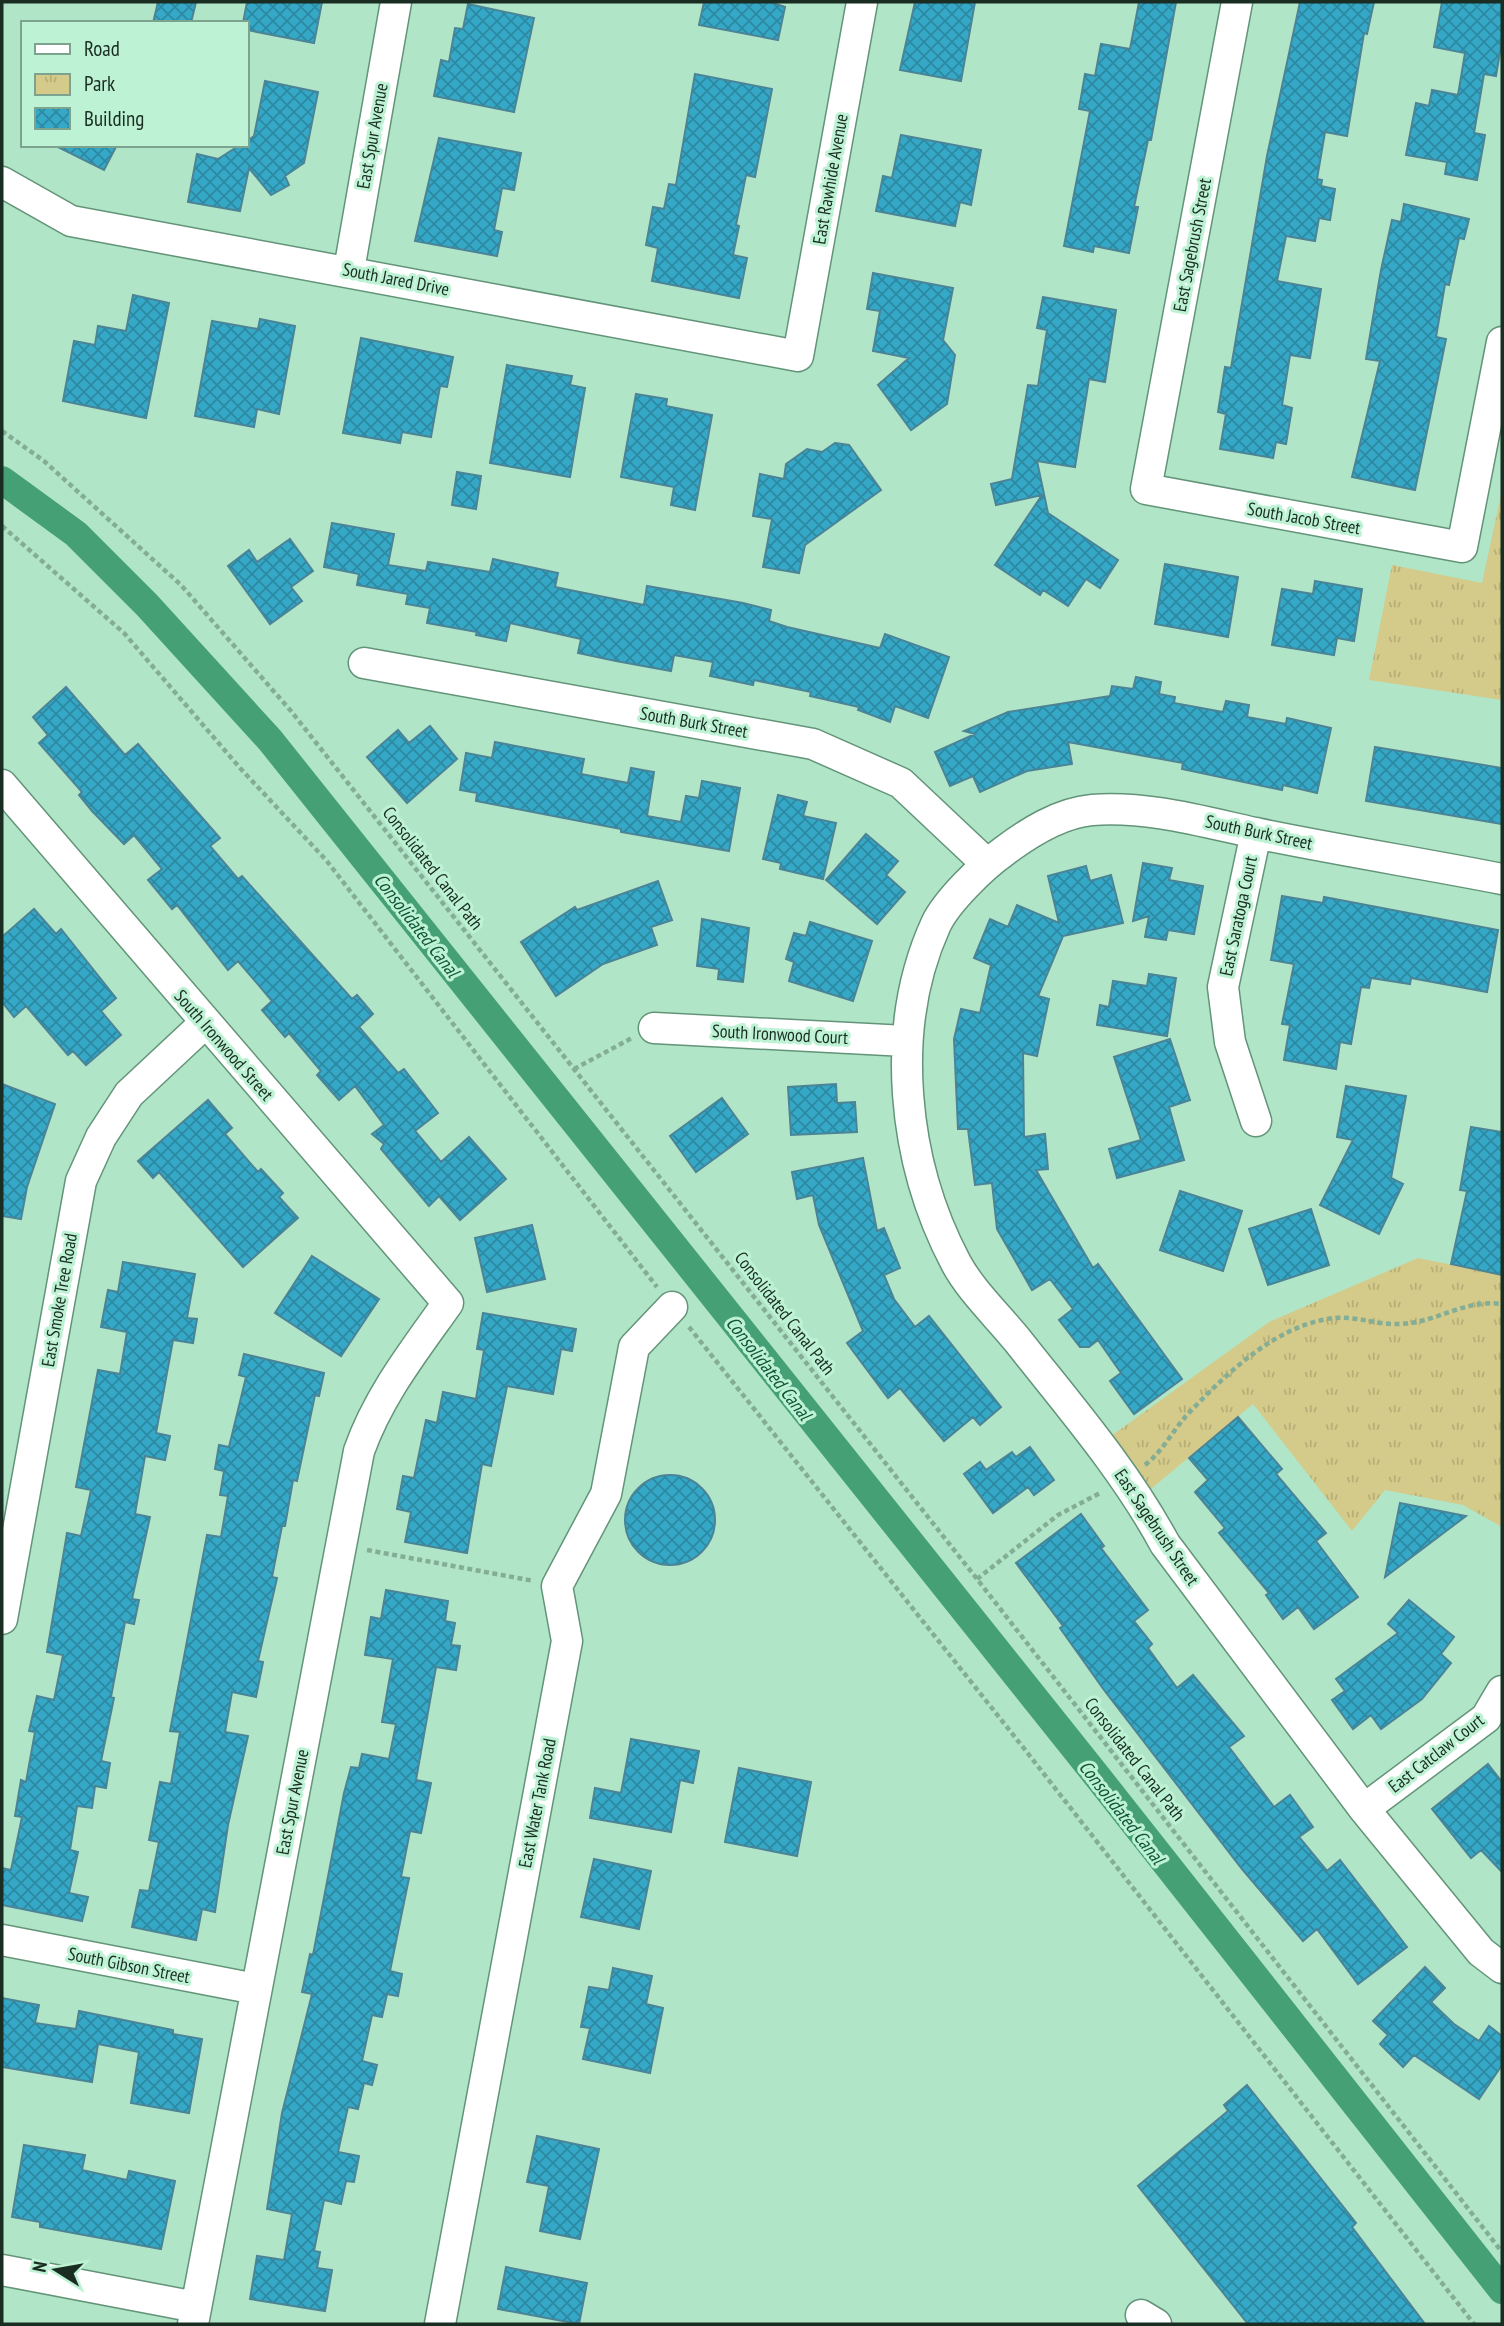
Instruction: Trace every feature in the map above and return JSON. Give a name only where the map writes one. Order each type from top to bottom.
[{"type":"street","name":"East Spur Avenue","points":[[348,270],[396,2]]},
{"type":"street","name":"East Rawhide Avenue","points":[[798,356],[862,2]]},
{"type":"street","name":"East Sagebrush Street","points":[[1146,489],[1237,2]]},
{"type":"street","name":"South Jared Drive","points":[[2,182],[71,220],[798,356]]},
{"type":"street","name":"South Jacob Street","points":[[1146,489],[1462,547],[1502,342]]},
{"type":"street","name":"South Burk Street","points":[[363,663],[813,744],[901,783],[986,864]]},
{"type":"street","name":"South Ironwood Street","points":[[2,785],[449,1303]]},
{"type":"street","name":"South Burk Street","points":[[906,1041],[917,974],[937,921],[986,864],[1034,828],[1089,810],[1158,811],[1256,833],[1502,879]]},
{"type":"street","name":"East Saratoga Court","points":[[1256,833],[1223,987],[1230,1042],[1256,1121]]},
{"type":"street","name":"East Smoke Tree Road","points":[[2,1619],[81,1181],[101,1137],[129,1094],[205,1023]]},
{"type":"street","name":"South Ironwood Court","points":[[654,1028],[906,1041]]},
{"type":"street","name":"East Sagebrush Street","points":[[906,1041],[914,1142],[928,1198],[957,1266],[1126,1480],[1165,1544],[1364,1809],[1481,1952],[1502,1968]]},
{"type":"street","name":"East Spur Avenue","points":[[195,2316],[359,1451],[371,1419],[388,1387],[449,1303]]},
{"type":"street","points":[[557,1586],[606,1494],[634,1347],[673,1307]]},
{"type":"street","name":"East Water Tank Road","points":[[440,2324],[568,1641],[557,1586]]},
{"type":"street","name":"East Catclaw Court","points":[[1364,1809],[1486,1718],[1502,1691]]},
{"type":"street","name":"South Gibson Street","points":[[2,1940],[256,1989]]},
{"type":"street","points":[[2,2270],[195,2316]]},
{"type":"path","name":"Consolidated Canal Path","points":[[2,431],[44,461],[181,585],[291,711],[1501,2248]]},
{"type":"path","points":[[2,526],[124,633],[240,768],[326,860],[673,1307],[1474,2324]]},
{"type":"path","points":[[574,1069],[654,1028]]},
{"type":"path","points":[[977,1579],[1058,1515],[1126,1480],[1149,1462],[1186,1417],[1239,1367],[1266,1345],[1297,1327],[1336,1318],[1399,1324],[1437,1317],[1468,1304],[1502,1304]]},
{"type":"path","points":[[342,1545],[557,1586]]},
{"type":"green space","points":[[1502,490],[1502,700],[1369,680],[1392,565],[1482,583]]},
{"type":"green space","points":[[1418,1258],[1502,1275],[1502,1527],[1463,1505],[1385,1490],[1352,1531],[1253,1404],[1140,1498],[1100,1444],[1269,1322]]},
{"type":"building","points":[[158,2],[196,2],[191,21],[153,21]]},
{"type":"building","points":[[247,2],[322,2],[314,43],[248,30],[248,21],[243,21]]},
{"type":"building","points":[[704,2],[770,2],[785,7],[778,40],[699,25]]},
{"type":"building","points":[[915,2],[975,2],[961,81],[900,70]]},
{"type":"building","points":[[1139,2],[1176,2],[1151,140],[1148,140],[1134,207],[1138,207],[1129,253],[1094,246],[1093,252],[1064,246],[1090,111],[1079,109],[1085,74],[1095,76],[1101,44],[1130,49]]},
{"type":"building","points":[[1300,2],[1374,2],[1367,34],[1364,33],[1347,136],[1325,132],[1317,179],[1322,180],[1321,186],[1335,189],[1330,220],[1319,218],[1315,241],[1286,236],[1277,281],[1321,289],[1310,358],[1290,355],[1282,405],[1292,408],[1286,444],[1276,442],[1273,458],[1220,449],[1226,414],[1218,412],[1225,367],[1231,368],[1267,156]]},
{"type":"building","points":[[1442,2],[1502,2],[1502,40],[1496,76],[1484,74],[1474,133],[1485,135],[1477,180],[1445,174],[1447,162],[1406,155],[1416,103],[1429,106],[1432,90],[1458,95],[1465,53],[1434,47]]},
{"type":"building","points":[[468,4],[534,18],[514,112],[434,96],[441,60],[449,62],[455,28],[463,29]]},
{"type":"building","points":[[695,74],[772,89],[755,177],[746,175],[736,225],[739,226],[733,255],[747,258],[739,298],[652,281],[658,248],[646,245],[653,207],[664,209],[669,184],[676,185]]},
{"type":"building","points":[[265,81],[318,92],[304,163],[285,176],[289,185],[271,195],[249,168],[240,211],[188,202],[197,154],[218,159],[237,147],[248,147],[248,140],[254,136]]},
{"type":"building","points":[[901,135],[981,150],[971,205],[960,202],[955,226],[876,211],[883,176],[892,178]]},
{"type":"building","points":[[439,138],[521,153],[514,190],[502,188],[494,230],[502,232],[497,256],[415,241]]},
{"type":"building","points":[[58,147],[116,147],[104,170]]},
{"type":"building","points":[[1404,204],[1469,219],[1464,239],[1459,238],[1449,285],[1445,284],[1436,337],[1446,339],[1415,490],[1352,477],[1380,361],[1366,359],[1381,270],[1392,220],[1401,222]]},
{"type":"building","points":[[873,273],[953,288],[943,340],[955,355],[947,404],[911,430],[878,385],[909,358],[873,351],[880,311],[867,309]]},
{"type":"building","points":[[133,295],[169,303],[146,418],[63,401],[74,341],[95,345],[98,326],[126,331]]},
{"type":"building","points":[[1043,297],[1116,310],[1105,382],[1089,379],[1075,467],[1037,461],[1048,513],[1118,560],[1100,588],[1086,579],[1068,606],[1043,590],[1040,595],[995,565],[1042,495],[996,505],[991,484],[1012,479],[1028,385],[1038,386],[1047,330],[1037,328]]},
{"type":"building","points":[[260,319],[295,326],[279,414],[257,409],[254,427],[195,416],[212,321],[258,329]]},
{"type":"building","points":[[361,338],[453,357],[447,387],[440,386],[431,437],[402,432],[400,443],[343,433]]},
{"type":"building","points":[[507,365],[572,376],[570,385],[585,388],[570,477],[490,463]]},
{"type":"building","points":[[636,394],[667,399],[666,406],[712,415],[695,510],[671,505],[674,487],[621,477]]},
{"type":"building","points":[[835,443],[849,445],[881,490],[805,545],[799,573],[763,567],[772,519],[753,516],[760,474],[784,479],[786,464],[807,449],[822,452]]},
{"type":"building","points":[[457,472],[481,476],[476,509],[452,505]]},
{"type":"building","points":[[332,523],[394,534],[388,565],[426,571],[428,562],[490,572],[493,559],[558,573],[555,587],[644,605],[647,586],[743,603],[771,610],[769,621],[787,627],[880,648],[885,634],[949,657],[928,718],[895,706],[890,722],[858,710],[859,707],[810,696],[811,692],[754,680],[753,685],[710,676],[713,662],[674,655],[671,671],[616,661],[578,653],[581,639],[510,623],[506,641],[476,635],[477,632],[427,623],[430,608],[406,604],[408,594],[357,585],[359,574],[324,567]]},
{"type":"building","points":[[290,539],[313,571],[291,587],[302,601],[270,624],[228,566],[249,550],[257,562]]},
{"type":"building","points":[[1165,564],[1238,577],[1228,637],[1155,624]]},
{"type":"building","points":[[1315,581],[1362,589],[1354,641],[1337,638],[1334,655],[1272,645],[1282,589],[1313,594]]},
{"type":"building","points":[[1136,677],[1161,682],[1159,694],[1175,697],[1174,703],[1223,712],[1226,701],[1249,705],[1247,717],[1286,724],[1287,718],[1331,728],[1317,793],[1283,785],[1282,790],[1182,769],[1183,763],[1068,742],[1072,764],[1027,771],[980,792],[973,776],[950,786],[935,752],[975,734],[964,731],[1008,712],[1110,696],[1112,686],[1133,689]]},
{"type":"building","points":[[66,687],[125,755],[138,744],[220,838],[210,846],[238,879],[242,876],[352,999],[357,995],[373,1014],[359,1027],[398,1073],[404,1069],[438,1113],[415,1131],[441,1162],[469,1137],[506,1179],[460,1220],[439,1196],[429,1206],[381,1149],[384,1144],[372,1134],[384,1125],[355,1086],[339,1100],[317,1075],[321,1071],[289,1033],[285,1037],[262,1010],[272,1001],[238,961],[228,970],[177,905],[172,909],[148,880],[162,869],[134,835],[124,844],[92,811],[79,795],[82,792],[39,743],[48,735],[33,717]]},
{"type":"building","points":[[430,726],[457,759],[407,803],[367,757],[398,730],[409,743]]},
{"type":"building","points":[[495,742],[584,759],[581,774],[628,783],[631,768],[654,772],[647,816],[681,822],[686,796],[699,798],[702,781],[740,788],[729,851],[621,832],[621,829],[476,801],[477,793],[460,790],[466,753],[492,758]]},
{"type":"building","points":[[1375,747],[1502,768],[1502,824],[1366,801]]},
{"type":"building","points":[[778,795],[807,802],[803,816],[836,823],[823,879],[780,869],[781,863],[763,859]]},
{"type":"building","points":[[866,834],[898,861],[886,875],[905,892],[877,924],[826,880]]},
{"type":"building","points":[[1143,863],[1172,868],[1169,880],[1203,886],[1194,934],[1168,930],[1166,940],[1145,937],[1149,916],[1133,921]]},
{"type":"building","points":[[1086,866],[1090,881],[1111,875],[1123,923],[1063,936],[1038,996],[1049,999],[1037,1056],[1023,1053],[1024,1137],[1045,1134],[1048,1169],[1036,1170],[1093,1268],[1098,1264],[1182,1379],[1134,1414],[1110,1381],[1121,1373],[1098,1340],[1089,1347],[1080,1347],[1059,1320],[1073,1309],[1050,1279],[1032,1290],[997,1229],[992,1183],[975,1185],[968,1129],[958,1129],[954,1039],[961,1009],[980,1013],[991,965],[974,958],[990,919],[1008,927],[1017,905],[1059,923],[1048,876]]},
{"type":"building","points":[[658,881],[672,920],[651,927],[657,945],[603,964],[556,996],[521,942],[575,907],[577,910]]},
{"type":"building","points":[[1282,896],[1323,903],[1324,897],[1498,930],[1487,992],[1411,978],[1410,984],[1371,978],[1369,988],[1361,987],[1351,1044],[1340,1042],[1336,1069],[1284,1060],[1290,1025],[1282,1024],[1294,964],[1271,960]]},
{"type":"building","points":[[34,909],[56,934],[61,929],[116,998],[101,1011],[121,1035],[86,1065],[73,1051],[68,1055],[26,1006],[14,1017],[2,1002],[2,937]]},
{"type":"building","points":[[702,919],[749,928],[743,982],[718,979],[719,969],[697,966]]},
{"type":"building","points":[[810,922],[872,941],[853,1001],[789,981],[794,962],[786,959],[794,933],[806,936]]},
{"type":"building","points":[[1149,974],[1176,978],[1167,1036],[1097,1025],[1100,1005],[1109,1007],[1113,981],[1147,986]]},
{"type":"building","points":[[1170,1039],[1190,1100],[1169,1107],[1184,1160],[1117,1178],[1109,1149],[1141,1140],[1114,1057]]},
{"type":"building","points":[[2,1084],[55,1104],[27,1187],[21,1219],[2,1216]]},
{"type":"building","points":[[836,1084],[837,1103],[855,1102],[857,1132],[791,1135],[788,1087]]},
{"type":"building","points":[[1346,1086],[1406,1096],[1391,1178],[1403,1184],[1379,1234],[1320,1205],[1353,1140],[1337,1137]]},
{"type":"building","points":[[722,1098],[748,1134],[696,1172],[670,1136]]},
{"type":"building","points":[[208,1100],[232,1128],[225,1134],[258,1172],[261,1169],[283,1193],[279,1197],[298,1218],[243,1267],[159,1172],[153,1178],[138,1161]]},
{"type":"building","points":[[1471,1127],[1502,1132],[1502,1275],[1451,1264],[1467,1191],[1460,1190]]},
{"type":"building","points":[[863,1158],[877,1231],[884,1228],[900,1268],[884,1275],[894,1299],[915,1327],[929,1316],[1001,1407],[980,1425],[973,1417],[944,1441],[900,1388],[888,1398],[847,1343],[863,1331],[819,1225],[813,1195],[797,1199],[792,1172]]},
{"type":"building","points":[[1180,1191],[1242,1211],[1223,1271],[1160,1250]]},
{"type":"building","points":[[1311,1209],[1329,1265],[1268,1285],[1249,1229]]},
{"type":"building","points":[[532,1225],[545,1279],[487,1292],[475,1238]]},
{"type":"building","points":[[312,1256],[379,1299],[341,1356],[275,1313]]},
{"type":"building","points":[[123,1262],[195,1274],[187,1318],[197,1319],[193,1343],[173,1340],[156,1433],[170,1436],[165,1460],[145,1456],[135,1514],[150,1517],[132,1599],[139,1600],[134,1624],[125,1622],[111,1697],[114,1698],[101,1761],[110,1763],[106,1788],[95,1786],[92,1808],[77,1806],[70,1850],[78,1852],[69,1893],[88,1897],[82,1921],[2,1905],[2,1868],[11,1870],[22,1817],[15,1816],[21,1780],[26,1782],[35,1732],[29,1731],[37,1696],[54,1700],[63,1655],[47,1652],[67,1533],[81,1536],[91,1490],[76,1487],[98,1370],[120,1374],[127,1332],[101,1327],[108,1290],[118,1292]]},
{"type":"building","points":[[483,1313],[576,1329],[572,1351],[561,1349],[553,1394],[507,1386],[491,1466],[482,1464],[467,1553],[405,1542],[411,1512],[397,1509],[403,1476],[414,1478],[426,1420],[437,1423],[443,1392],[476,1399],[484,1350],[477,1349]]},
{"type":"building","points":[[244,1354],[324,1373],[319,1396],[315,1395],[297,1481],[293,1480],[285,1526],[282,1526],[272,1577],[277,1578],[258,1661],[263,1662],[256,1697],[232,1692],[225,1732],[248,1736],[228,1825],[215,1912],[202,1909],[196,1940],[132,1927],[140,1890],[149,1891],[159,1842],[149,1840],[160,1782],[171,1784],[180,1732],[170,1731],[207,1535],[221,1537],[228,1496],[220,1495],[224,1471],[215,1469],[219,1445],[229,1447],[246,1377],[239,1375]]},
{"type":"building","points":[[1238,1417],[1282,1469],[1276,1474],[1326,1533],[1316,1541],[1358,1597],[1314,1629],[1298,1607],[1283,1619],[1266,1595],[1269,1593],[1219,1533],[1225,1528],[1195,1492],[1208,1480],[1189,1458]]},
{"type":"building","points":[[1030,1447],[1054,1480],[1034,1495],[1028,1487],[993,1513],[964,1474],[980,1462],[986,1470],[1012,1452],[1016,1457]]},
{"type":"building","points":[[670,1475],[687,1478],[702,1488],[712,1503],[715,1520],[712,1537],[702,1552],[687,1562],[670,1565],[653,1562],[638,1552],[628,1537],[625,1520],[628,1503],[638,1488],[653,1478]]},
{"type":"building","points":[[1400,1503],[1466,1516],[1385,1577]]},
{"type":"building","points":[[1081,1514],[1104,1546],[1101,1548],[1148,1610],[1134,1621],[1152,1644],[1148,1648],[1177,1688],[1193,1675],[1244,1736],[1229,1747],[1274,1807],[1290,1795],[1313,1827],[1299,1837],[1327,1871],[1340,1860],[1407,1947],[1358,1984],[1317,1929],[1303,1941],[1242,1869],[1104,1690],[1060,1628],[1063,1626],[1016,1563]]},
{"type":"building","points":[[386,1590],[448,1601],[445,1621],[455,1623],[451,1645],[460,1646],[456,1670],[436,1667],[416,1780],[431,1783],[421,1833],[410,1831],[401,1877],[409,1878],[390,1971],[402,1974],[398,1996],[387,1994],[382,2017],[372,2015],[362,2061],[377,2065],[372,2085],[364,2083],[358,2109],[348,2107],[338,2152],[359,2156],[354,2182],[346,2181],[341,2204],[324,2200],[314,2251],[320,2252],[317,2268],[332,2270],[325,2311],[250,2299],[257,2256],[284,2260],[292,2214],[267,2209],[282,2113],[312,1994],[302,1992],[310,1954],[313,1955],[344,1793],[351,1767],[359,1768],[362,1754],[389,1759],[396,1724],[382,1722],[393,1659],[365,1655],[371,1617],[381,1619]]},
{"type":"building","points":[[1409,1600],[1454,1637],[1441,1654],[1451,1663],[1422,1699],[1381,1729],[1371,1715],[1353,1729],[1332,1700],[1345,1691],[1336,1679],[1398,1633],[1388,1624]]},
{"type":"building","points":[[631,1739],[699,1751],[693,1783],[680,1780],[671,1832],[590,1818],[595,1788],[621,1793]]},
{"type":"building","points":[[1488,1764],[1502,1782],[1502,1872],[1481,1850],[1471,1858],[1432,1809]]},
{"type":"building","points":[[739,1768],[811,1782],[797,1856],[725,1842]]},
{"type":"building","points":[[594,1859],[651,1871],[639,1929],[581,1917]]},
{"type":"building","points":[[1425,1967],[1445,1988],[1431,2002],[1454,2024],[1479,2041],[1489,2026],[1502,2036],[1502,2065],[1479,2099],[1414,2055],[1403,2067],[1380,2044],[1388,2035],[1373,2021]]},
{"type":"building","points":[[613,1968],[652,1976],[646,2004],[663,2008],[650,2073],[583,2059],[590,2028],[581,2027],[589,1987],[609,1990]]},
{"type":"building","points":[[2,1998],[39,2005],[35,2023],[76,2029],[79,2011],[173,2030],[173,2034],[202,2039],[189,2113],[131,2103],[139,2052],[98,2044],[92,2082],[2,2067]]},
{"type":"building","points":[[1247,2085],[1356,2223],[1352,2227],[1425,2324],[1248,2324],[1138,2186],[1228,2111],[1224,2105]]},
{"type":"building","points":[[537,2136],[599,2149],[580,2239],[540,2231],[549,2186],[527,2182]]},
{"type":"building","points":[[24,2145],[85,2155],[82,2170],[127,2180],[129,2171],[175,2181],[161,2249],[40,2227],[40,2222],[12,2217]]},
{"type":"building","points":[[506,2267],[587,2283],[579,2324],[498,2309]]},
{"type":"waterway","name":"Consolidated Canal","points":[[2,480],[76,534],[147,605],[270,740],[1100,1780],[1502,2290]]}]
